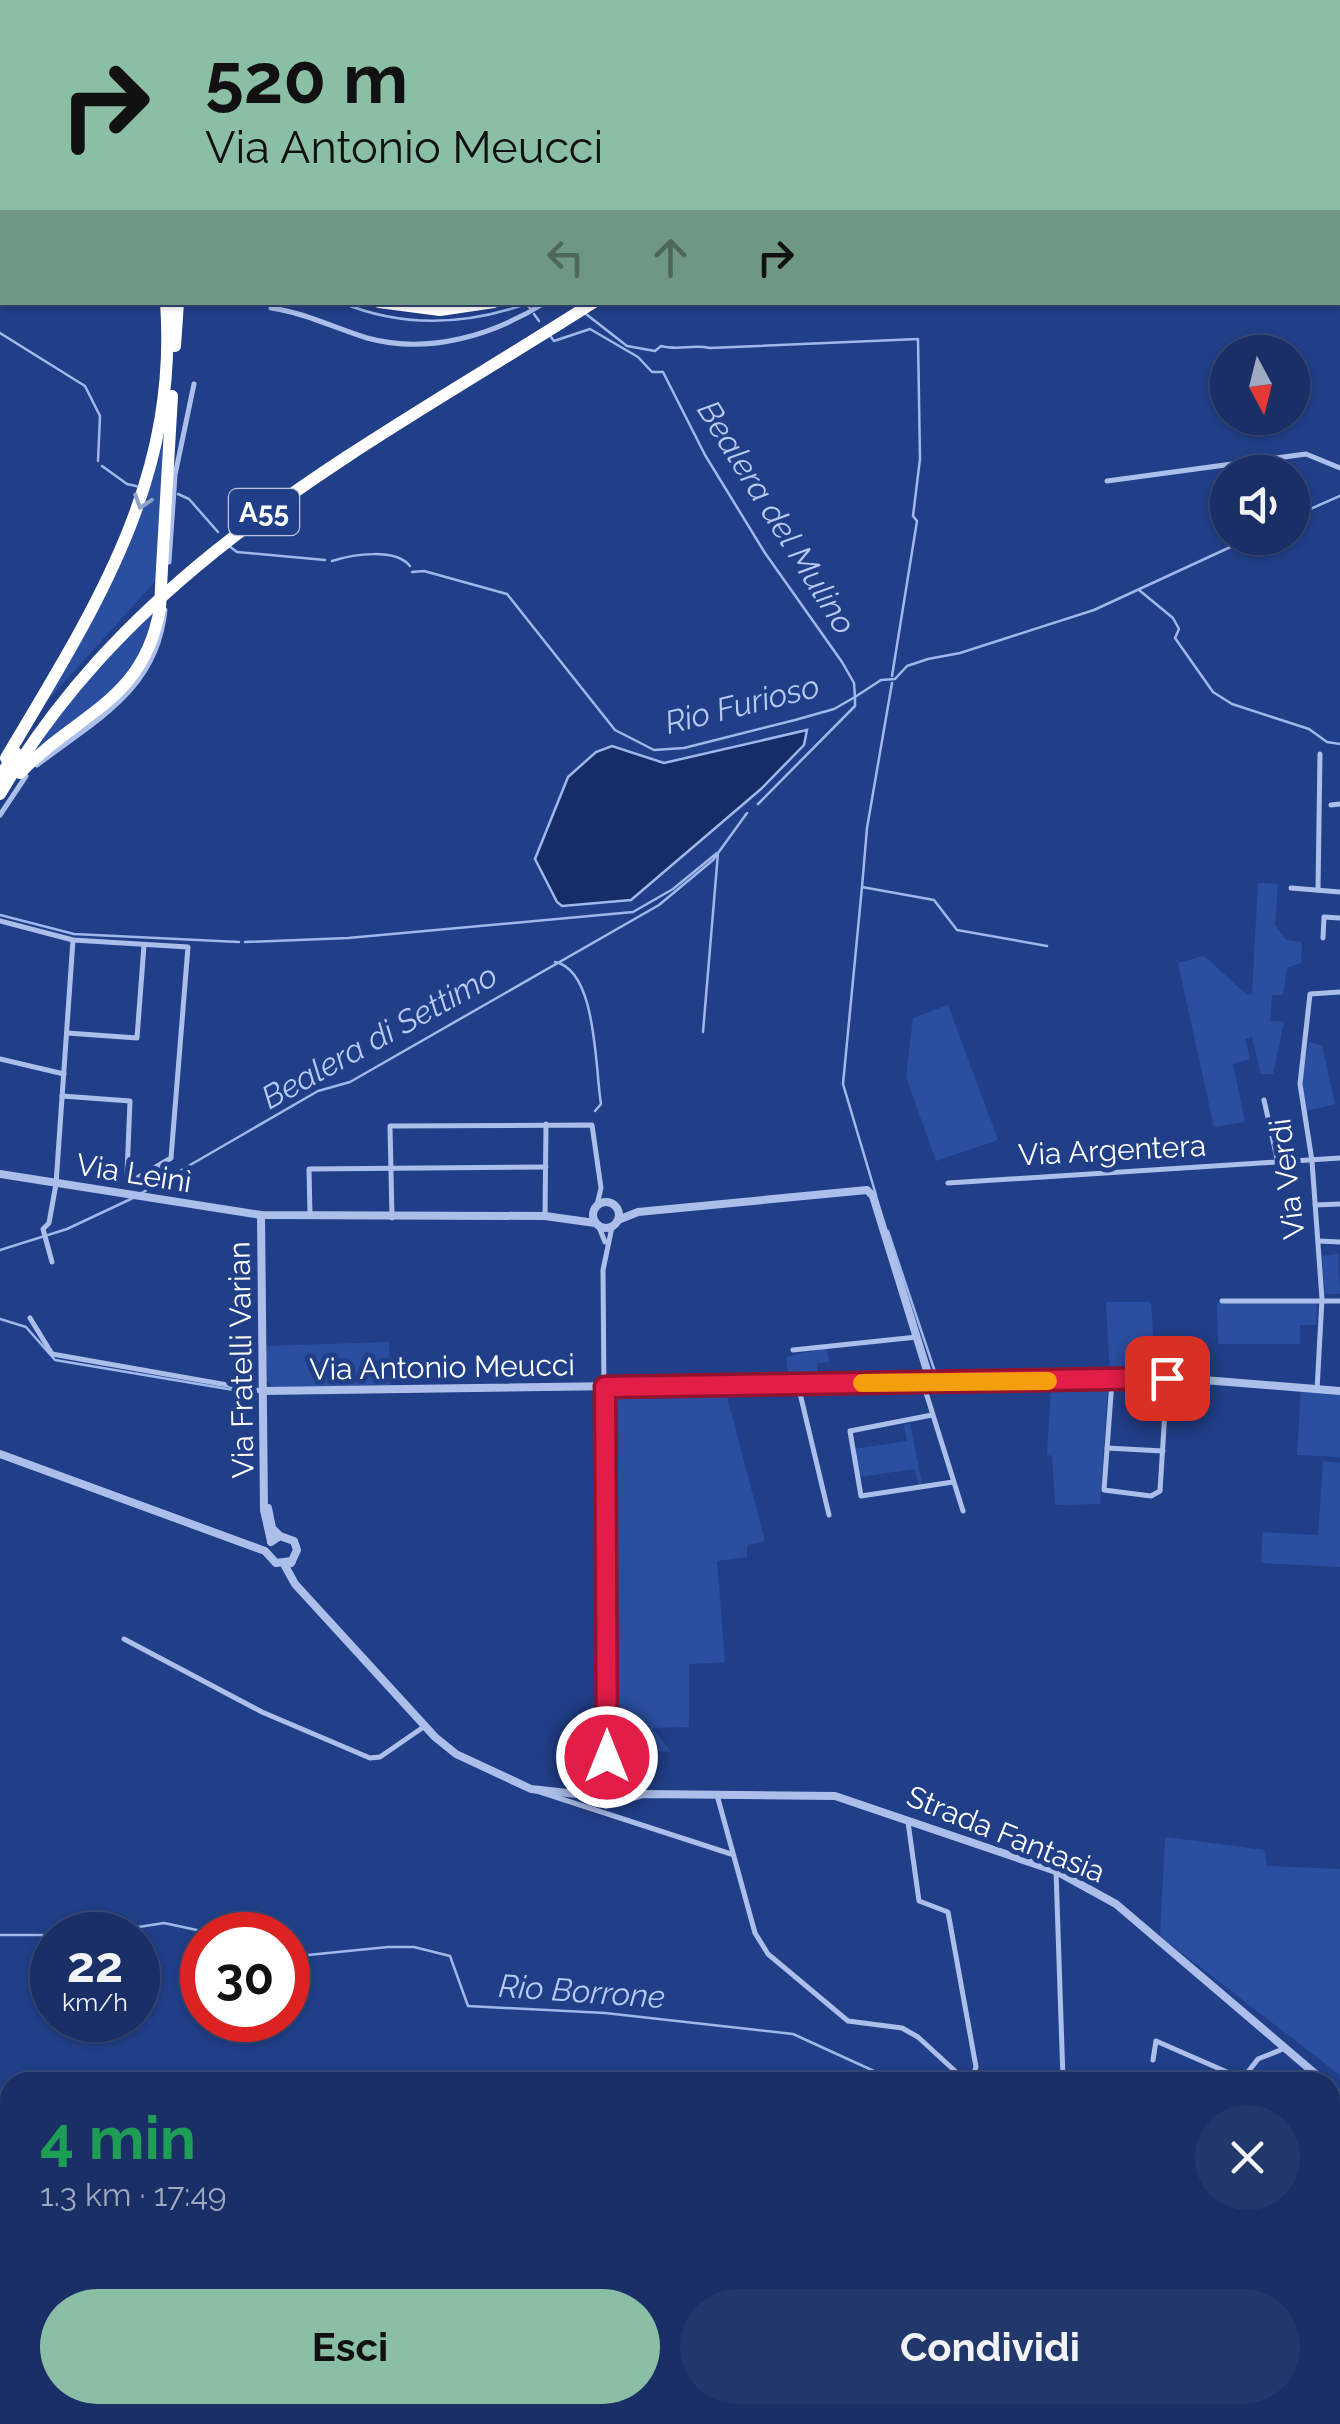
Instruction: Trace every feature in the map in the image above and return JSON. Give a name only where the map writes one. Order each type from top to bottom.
[{"type":"highway","name":"A55","points":[[0,772],[120,559],[140,509],[164,404],[166,305]]},
{"type":"highway","name":"A55","points":[[0,796],[26,766],[130,682],[151,645],[163,606],[178,305]]},
{"type":"highway","points":[[402,305],[440,310],[474,305]]},
{"type":"highway","name":"A55","points":[[0,772],[104,639],[208,543],[573,305]]},
{"type":"highway","name":"A55","points":[[0,796],[83,675],[151,602],[208,553],[266,510],[589,305]]},
{"type":"street","points":[[271,308],[308,314],[376,340],[431,343],[486,332],[540,305]]},
{"type":"street","points":[[166,565],[175,475],[194,384]]},
{"type":"street","points":[[1107,481],[1306,454],[1340,468]]},
{"type":"street","points":[[0,815],[31,770],[132,692],[154,657],[163,606]]},
{"type":"street","points":[[1318,890],[1325,805],[1320,754]]},
{"type":"street","points":[[1325,805],[1340,804]]},
{"type":"street","points":[[1292,888],[1340,892]]},
{"type":"street","points":[[1323,938],[1324,917],[1340,918]]},
{"type":"street","points":[[0,922],[74,940],[188,948],[171,1158],[132,1181],[127,1174],[130,1101],[62,1096]]},
{"type":"street","points":[[52,1262],[43,1236],[45,1223],[50,1223],[56,1184],[74,940]]},
{"type":"street","points":[[67,1032],[137,1038],[144,945]]},
{"type":"street","name":"Via Verdi","points":[[1317,1390],[1322,1299],[1312,1161],[1300,1084],[1309,996],[1313,991],[1340,992]]},
{"type":"street","points":[[0,1059],[64,1074]]},
{"type":"street","points":[[1264,1100],[1278,1163]]},
{"type":"street","points":[[545,1216],[546,1123]]},
{"type":"street","points":[[392,1218],[390,1126],[592,1125],[600,1188],[595,1208],[605,1244],[607,1757],[616,1790],[610,1805],[534,1790]]},
{"type":"street","name":"Via Argentera","points":[[948,1183],[1340,1158]]},
{"type":"street","points":[[310,1216],[309,1169],[546,1166]]},
{"type":"street","name":"Via Leinì","points":[[0,1174],[261,1215],[578,1217]]},
{"type":"street","points":[[600,1188],[612,1205],[615,1224],[605,1244]]},
{"type":"street","points":[[578,1217],[612,1205],[638,1212],[860,1190],[873,1196],[917,1336],[932,1415],[962,1511]]},
{"type":"street","points":[[1315,1204],[1340,1204]]},
{"type":"street","points":[[578,1217],[597,1225],[615,1224],[638,1212]]},
{"type":"street","name":"Via Fratelli Varian","points":[[261,1215],[264,1521],[271,1542]]},
{"type":"street","points":[[1318,1241],[1340,1242]]},
{"type":"street","points":[[1222,1301],[1340,1301]]},
{"type":"street","points":[[30,1318],[52,1354],[262,1391]]},
{"type":"street","points":[[793,1350],[917,1336]]},
{"type":"street","points":[[1112,1381],[1108,1494],[1158,1496],[1167,1378]]},
{"type":"street","name":"Via Antonio Meucci","points":[[262,1391],[1167,1378],[1340,1391]]},
{"type":"street","points":[[798,1385],[829,1514]]},
{"type":"street","points":[[932,1415],[850,1431],[861,1496],[954,1482]]},
{"type":"street","points":[[1107,1448],[1162,1452]]},
{"type":"street","points":[[0,1454],[269,1553],[273,1560],[288,1562]]},
{"type":"street","name":"Via Fratelli Varian","points":[[266,1504],[272,1528],[280,1536]]},
{"type":"street","points":[[243,1543],[271,1542],[280,1536],[296,1545],[288,1562]]},
{"type":"street","points":[[269,1553],[271,1542]]},
{"type":"street","points":[[288,1562],[302,1590],[425,1726],[478,1768],[732,1854]]},
{"type":"street","points":[[124,1639],[262,1712],[370,1758],[380,1757],[425,1726]]},
{"type":"street","points":[[600,1801],[599,1786],[607,1757]]},
{"type":"street","points":[[524,1786],[599,1786],[616,1790]]},
{"type":"street","name":"Strada Fantasia","points":[[616,1790],[644,1794],[834,1796],[1056,1871],[1116,1904],[1313,2072]]},
{"type":"street","points":[[716,1794],[755,1933],[768,1954],[848,2021],[902,2028],[958,2072]]},
{"type":"street","points":[[909,1819],[920,1901],[948,1912],[976,2066],[973,2072]]},
{"type":"street","points":[[1056,1871],[1063,2072]]},
{"type":"street","points":[[1153,2060],[1156,2040],[1223,2072]]},
{"type":"street","points":[[1249,2072],[1258,2059],[1286,2049]]},
{"type":"shaded area","points":[[166,407],[157,579],[47,701],[136,527],[157,460]]},
{"type":"shaded area","points":[[156,606],[134,672],[30,758],[60,712]]},
{"type":"shaded area","points":[[807,730],[804,745],[761,789],[631,900],[562,906],[557,902],[535,859],[568,777],[596,752],[612,746],[664,763]]},
{"type":"shaded area","points":[[1258,883],[1278,884],[1275,925],[1286,940],[1302,942],[1301,963],[1287,968],[1283,995],[1272,995],[1270,1021],[1284,1022],[1273,1074],[1261,1074],[1252,1037],[1245,1039],[1250,1059],[1233,1064],[1245,1122],[1214,1127],[1178,963],[1204,956],[1247,995],[1252,994]]},
{"type":"shaded area","points":[[948,1005],[998,1140],[936,1161],[906,1077],[913,1018]]},
{"type":"shaded area","points":[[1309,1042],[1322,1046],[1335,1104],[1306,1111],[1302,1078]]},
{"type":"shaded area","points":[[1338,1245],[1340,1294],[1325,1294],[1322,1256],[1338,1254]]},
{"type":"shaded area","points":[[1317,1300],[1316,1325],[1300,1325],[1300,1344],[1218,1344],[1217,1303]]},
{"type":"shaded area","points":[[1106,1302],[1151,1302],[1156,1375],[1110,1375]]},
{"type":"shaded area","points":[[389,1342],[390,1385],[273,1387],[266,1380],[266,1346]]},
{"type":"shaded area","points":[[827,1348],[829,1362],[817,1363],[818,1380],[789,1381],[786,1357]]},
{"type":"shaded area","points":[[1108,1384],[1100,1504],[1055,1505],[1052,1456],[1047,1455],[1051,1386]]},
{"type":"shaded area","points":[[724,1385],[765,1541],[747,1545],[747,1557],[717,1561],[725,1662],[689,1664],[689,1727],[653,1728],[671,1752],[644,1750],[642,1785],[612,1782],[605,1387]]},
{"type":"shaded area","points":[[1301,1388],[1340,1391],[1340,1457],[1297,1455]]},
{"type":"shaded area","points":[[910,1423],[922,1484],[914,1469],[859,1477],[853,1449],[907,1441],[904,1425]]},
{"type":"shaded area","points":[[1323,1461],[1340,1463],[1340,1567],[1261,1563],[1263,1532],[1318,1535]]},
{"type":"shaded area","points":[[1165,1837],[1264,1850],[1267,1866],[1340,1869],[1340,2072],[1336,2072],[1160,1936]]},
{"type":"waterway","points":[[349,305],[386,316],[433,321],[479,317],[523,305]]},
{"type":"waterway","points":[[527,305],[530,308]]},
{"type":"waterway","points":[[534,314],[539,321]]},
{"type":"waterway","points":[[586,314],[627,346],[655,351],[661,346],[710,348],[918,339],[920,459],[913,516],[917,521],[892,676]]},
{"type":"waterway","name":"Rio Furioso","points":[[412,572],[424,571],[507,594],[615,730],[654,750],[684,748],[795,720],[834,709],[855,697],[854,683],[842,662],[765,553],[705,455],[663,372],[652,372],[638,357],[590,329],[554,341],[551,337]]},
{"type":"waterway","name":"Rio Furioso","points":[[0,333],[85,386],[100,416],[98,461]]},
{"type":"waterway","name":"Rio Furioso","points":[[102,466],[127,484],[140,487]]},
{"type":"waterway","name":"Rio Furioso","points":[[178,494],[189,499],[218,532]]},
{"type":"waterway","name":"Bealera di Settimo","points":[[1310,509],[1340,496]]},
{"type":"waterway","name":"Rio Furioso","points":[[229,546],[237,552],[325,560]]},
{"type":"waterway","name":"Rio Furioso","points":[[332,561],[385,555],[410,566]]},
{"type":"waterway","name":"Bealera di Settimo","points":[[758,804],[855,706],[855,697],[881,680],[895,679],[907,666],[928,659],[960,653],[1094,610],[1213,555]]},
{"type":"waterway","points":[[1139,590],[1173,618],[1179,629],[1175,638],[1213,692],[1232,704],[1309,729],[1327,742],[1340,744]]},
{"type":"waterway","points":[[892,683],[867,828],[862,887],[934,900],[957,930],[1047,946]]},
{"type":"waterway","name":"Bealera di Settimo","points":[[140,1194],[318,1091],[350,1082],[659,905],[713,860],[747,813]]},
{"type":"waterway","points":[[245,942],[348,938],[633,912],[673,889],[717,853]]},
{"type":"waterway","points":[[703,1032],[718,853]]},
{"type":"waterway","points":[[862,887],[843,1084],[876,1195]]},
{"type":"waterway","points":[[0,915],[74,934],[239,942]]},
{"type":"waterway","points":[[555,962],[569,969],[579,982],[592,1022],[601,1104],[595,1111]]},
{"type":"waterway","name":"Bealera di Settimo","points":[[0,1250],[67,1229],[133,1198]]},
{"type":"waterway","points":[[888,1231],[935,1372]]},
{"type":"waterway","points":[[0,1319],[26,1327],[55,1360],[240,1391]]},
{"type":"waterway","name":"Rio Borrone","points":[[160,1924],[180,1926]]},
{"type":"waterway","name":"Rio Borrone","points":[[0,1935],[30,1935]]},
{"type":"waterway","name":"Rio Borrone","points":[[310,1955],[414,1947],[450,1956],[468,2006],[605,2013],[793,2034],[876,2072]]},
{"type":"slow traffic","points":[[862,1383],[1048,1381]]},
{"type":"route","points":[[607,1757],[605,1387],[1167,1378]]},
{"type":"water label","name":"Bealera del Mulino","points":[[777,517]]}]
